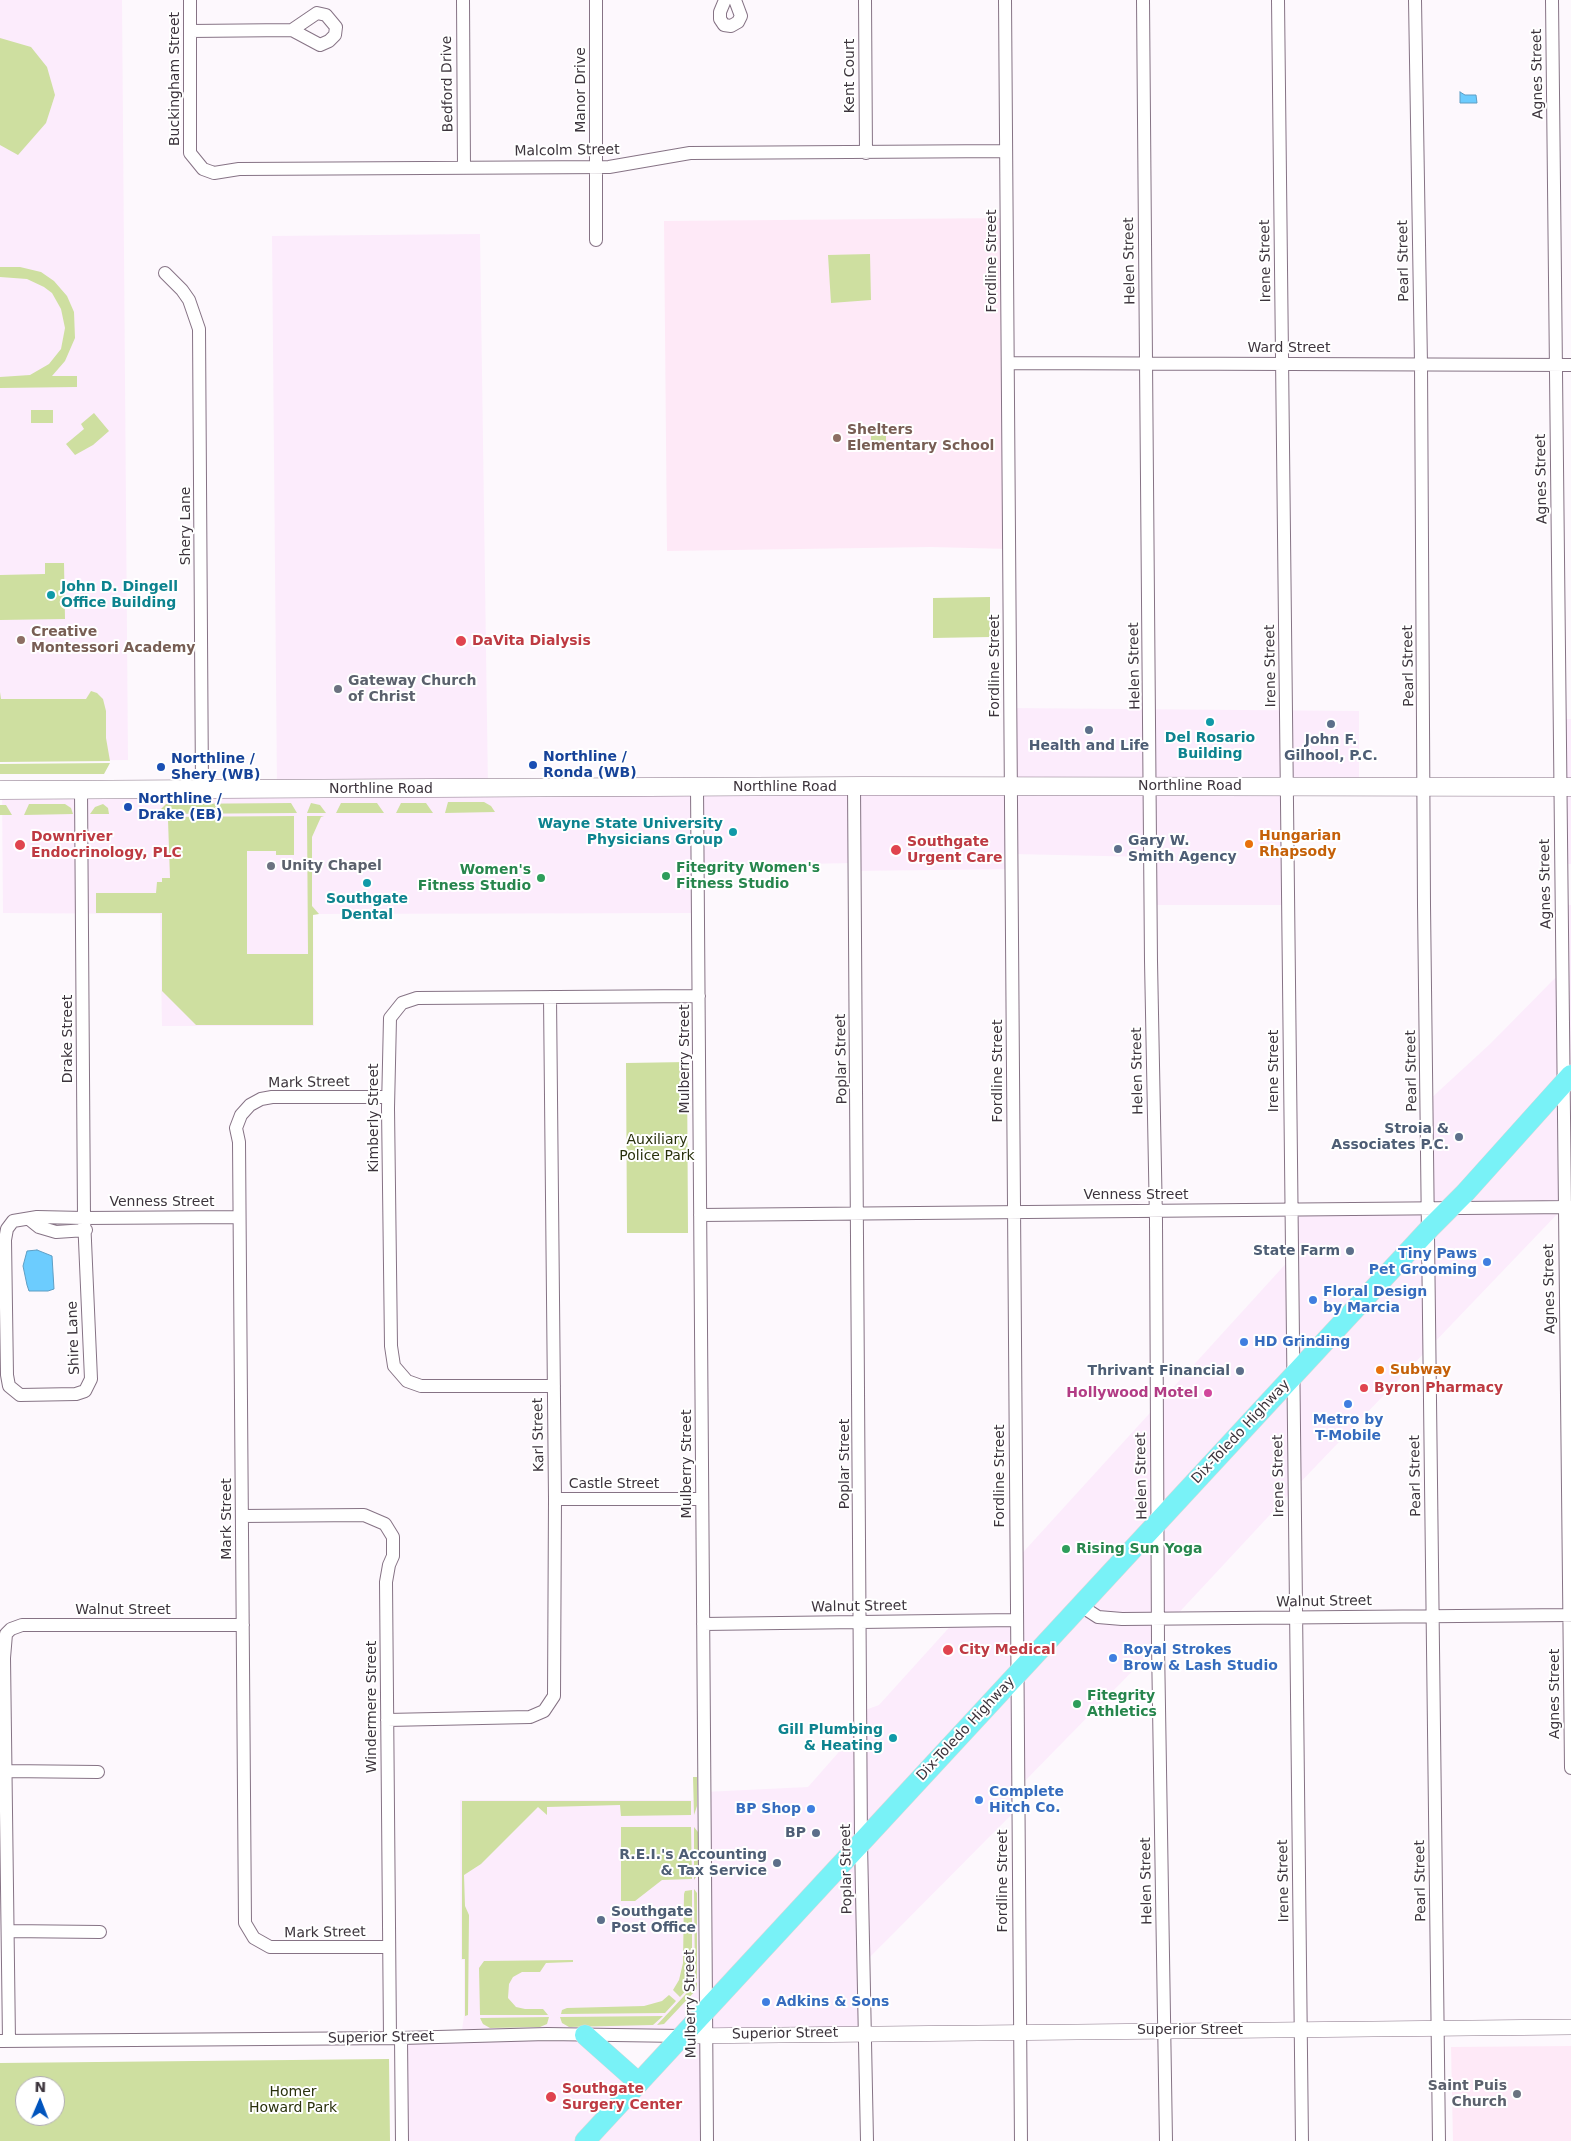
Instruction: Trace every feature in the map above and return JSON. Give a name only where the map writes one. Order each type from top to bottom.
[{"type":"main road","name":"Northline Road","points":[[0,790],[854,786],[1566,787]]},
{"type":"main road","name":"Dix-Toledo Highway","points":[[585,2141],[1081,1606],[1292,1376],[1436,1215],[1567,1079]]},
{"type":"main road","points":[[585,2035],[639,2083]]},
{"type":"street","name":"Buckingham Street","points":[[190,0],[190,145],[192,158]]},
{"type":"street","name":"Bedford Drive","points":[[463,0],[464,168]]},
{"type":"street","name":"Manor Drive","points":[[596,0],[596,240]]},
{"type":"street","points":[[725,0],[720,12],[720,19],[724,25],[732,26],[738,22],[740,16],[735,0]]},
{"type":"street","name":"Kent Court","points":[[865,0],[866,152]]},
{"type":"street","name":"Fordline Street","points":[[1005,0],[1016,1675],[1021,2141]]},
{"type":"street","name":"Helen Street","points":[[1143,0],[1156,1210],[1157,1523],[1166,2141]]},
{"type":"street","name":"Irene Street","points":[[1278,0],[1290,1209],[1302,2141]]},
{"type":"street","name":"Pearl Street","points":[[1415,0],[1421,364],[1424,787],[1436,1215],[1429,1348],[1439,2141]]},
{"type":"street","name":"Agnes Street","points":[[1552,0],[1556,365],[1566,787],[1571,1768]]},
{"type":"street","points":[[190,31],[292,30]]},
{"type":"street","name":"Malcolm Street","points":[[192,158],[203,169],[214,173],[239,169],[615,167],[690,153],[1006,151]]},
{"type":"street","name":"Shery Lane","points":[[165,272],[189,300],[199,329],[202,790]]},
{"type":"street","name":"Ward Street","points":[[1008,363],[1283,362],[1571,365]]},
{"type":"street","name":"Poplar Street","points":[[854,786],[861,1842],[867,2141]]},
{"type":"street","name":"Mulberry Street","points":[[698,787],[707,2141]]},
{"type":"street","name":"Drake Street","points":[[80,790],[87,1288]]},
{"type":"street","name":"Kimberly Street","points":[[554,1386],[421,1386],[407,1381],[394,1366],[391,1346],[388,1024],[393,1012],[402,1003],[417,998],[699,996]]},
{"type":"street","name":"Karl Street","points":[[387,1720],[530,1717],[540,1714],[548,1707],[554,1696],[555,1500],[550,997]]},
{"type":"street","name":"Mark Street","points":[[388,1097],[272,1097],[261,1099],[250,1106],[241,1116],[236,1128],[239,1142],[245,1923],[254,1938],[270,1947],[389,1947]]},
{"type":"street","name":"Venness Street","points":[[700,1215],[1290,1209],[1436,1215],[1567,1207]]},
{"type":"street","name":"Venness Street","points":[[85,1224],[239,1217]]},
{"type":"street","name":"Shire Lane","points":[[85,1224],[29,1219],[18,1220],[9,1225],[5,1240],[7,1380],[15,1393],[24,1395],[76,1394],[85,1390],[89,1385],[90,1324],[87,1288]]},
{"type":"street","name":"Castle Street","points":[[555,1500],[702,1499]]},
{"type":"street","name":"Windermere Street","points":[[242,1516],[364,1515],[378,1520],[389,1529],[395,1547],[386,1582],[389,1947],[402,2141]]},
{"type":"street","name":"Walnut Street","points":[[1081,1606],[1098,1618],[1570,1615]]},
{"type":"street","name":"Walnut Street","points":[[703,1624],[1016,1620]]},
{"type":"street","name":"Walnut Street","points":[[6,1772],[4,1658],[6,1634],[10,1629],[22,1625],[243,1625]]},
{"type":"street","points":[[4,2041],[8,1931],[6,1772],[98,1772]]},
{"type":"street","points":[[8,1931],[100,1932]]},
{"type":"street","name":"Superior Street","points":[[4,2041],[1571,2027]]},
{"type":"shaded area","points":[[0,0],[122,0],[128,760],[0,761]]},
{"type":"shaded area","name":"Shelters Elementary School","points":[[1007,218],[1009,549],[931,547],[667,551],[664,221]]},
{"type":"shaded area","points":[[480,234],[488,788],[1011,786],[1010,708],[1359,711],[1359,787],[1287,787],[1288,905],[1151,905],[1150,857],[1012,854],[1012,869],[855,871],[854,863],[698,866],[698,913],[313,914],[314,1026],[162,1026],[160,914],[3,913],[2,790],[277,789],[272,236]]},
{"type":"shaded area","points":[[1561,719],[1571,719],[1571,864],[1561,864]]},
{"type":"shaded area","points":[[1561,905],[1571,905],[1571,1177],[1564,1178],[1564,1207],[1294,1489],[1173,1619],[1159,1619],[1158,1645],[1018,1788],[1018,1808],[863,1964],[865,2033],[706,2036],[707,2135],[701,2141],[402,2141],[401,2038],[461,2037],[464,2016],[464,1960],[461,1960],[460,1800],[704,1800],[704,1792],[808,1787],[860,1728],[860,1712],[879,1705],[955,1621],[1016,1620],[1016,1560],[1291,1258],[1290,1209],[1429,1209],[1428,1101],[1490,1044],[1562,971]],"holes":[[[585,2035],[682,2036],[639,2083]]]},
{"type":"shaded area","points":[[1571,2046],[1571,2141],[1453,2141],[1451,2047]]},
{"type":"green space","points":[[0,38],[31,47],[47,67],[55,95],[46,123],[18,155],[0,145]]},
{"type":"green space","points":[[870,254],[871,300],[831,303],[828,255]]},
{"type":"green space","points":[[0,267],[20,267],[41,272],[54,281],[67,296],[74,312],[75,338],[65,361],[52,376],[77,376],[77,387],[0,388],[0,377],[30,375],[49,364],[61,349],[65,328],[61,309],[52,293],[27,279],[0,277]]},
{"type":"green space","points":[[31,410],[53,410],[53,423],[31,423]]},
{"type":"green space","points":[[94,413],[109,431],[93,445],[75,455],[66,444],[84,429],[81,424]]},
{"type":"green space","points":[[871,427],[886,427],[886,447],[871,447]]},
{"type":"green space","points":[[45,563],[64,563],[65,619],[0,620],[0,575],[45,574]]},
{"type":"green space","points":[[990,597],[990,637],[933,638],[933,598]]},
{"type":"green space","points":[[91,691],[97,693],[103,699],[106,711],[106,738],[110,761],[0,762],[0,692],[1,699],[86,699]]},
{"type":"green space","points":[[110,763],[104,774],[0,774],[0,764]]},
{"type":"green space","points":[[448,802],[484,802],[491,806],[495,812],[445,813]]},
{"type":"green space","points":[[291,803],[297,813],[160,814],[160,810],[166,804]]},
{"type":"green space","points":[[311,803],[320,805],[326,813],[307,813]]},
{"type":"green space","points":[[341,803],[377,803],[384,813],[336,813]]},
{"type":"green space","points":[[401,803],[426,803],[433,813],[396,813]]},
{"type":"green space","points":[[29,804],[65,804],[71,808],[73,814],[24,815]]},
{"type":"green space","points":[[103,804],[108,808],[109,814],[90,814],[95,807]]},
{"type":"green space","points":[[0,805],[6,805],[12,815],[0,815]]},
{"type":"green space","points":[[294,816],[294,855],[276,855],[276,851],[247,851],[247,954],[308,954],[307,816],[324,816],[321,817],[312,837],[312,906],[319,914],[313,915],[313,1025],[196,1025],[162,991],[162,913],[96,913],[96,893],[156,893],[157,882],[162,882],[162,878],[170,878],[168,820],[162,820],[160,817]]},
{"type":"green space","name":"Auxiliary Police Park","points":[[687,1062],[688,1233],[627,1233],[626,1063]]},
{"type":"green space","points":[[693,1777],[697,1777],[697,1806],[694,1815]]},
{"type":"green space","points":[[462,1801],[691,1801],[691,1815],[621,1816],[620,1805],[547,1807],[547,1815],[538,1807],[481,1864],[464,1875],[465,1906],[469,1915],[468,2015],[465,2016],[465,1959],[462,1959]]},
{"type":"green space","points":[[621,1827],[691,1827],[692,1879],[662,1880],[635,1901],[621,1901]]},
{"type":"green space","points":[[694,1827],[698,1832],[698,1862],[694,1880]]},
{"type":"green space","points":[[694,1889],[697,1893],[697,1978],[695,1981]]},
{"type":"green space","points":[[692,1890],[692,1984],[680,1997],[673,1990],[679,1980],[683,1963],[684,1894],[685,1891]]},
{"type":"green space","points":[[573,1960],[573,1962],[546,1963],[540,1972],[522,1972],[513,1977],[509,1984],[508,1998],[516,2007],[543,2009],[548,2015],[480,2015],[479,1968],[484,1961]]},
{"type":"green space","points":[[697,1982],[697,1989],[664,2024],[657,2025]]},
{"type":"green space","points":[[669,1995],[676,2001],[665,2013],[561,2014],[562,2010],[567,2008],[644,2006],[662,2001]]},
{"type":"green space","points":[[663,2016],[653,2025],[569,2027],[562,2023],[560,2017]]},
{"type":"green space","points":[[549,2017],[547,2024],[540,2027],[490,2028],[483,2024],[480,2018]]},
{"type":"green space","name":"Homer Howard Park","points":[[389,2059],[390,2141],[0,2141],[0,2063]]},
{"type":"water","points":[[1460,92],[1465,95],[1476,95],[1477,103],[1460,103]]},
{"type":"water","points":[[37,1250],[52,1256],[54,1289],[48,1291],[29,1291],[23,1266],[27,1251]]},
{"type":"place","name":"Shelters Elementary School","points":[[837,438]]},
{"type":"place","name":"John D. Dingell Office Building","points":[[51,595]]},
{"type":"place","name":"Creative Montessori Academy","points":[[21,640]]},
{"type":"place","name":"DaVita Dialysis","points":[[461,641]]},
{"type":"place","name":"Gateway Church of Christ","points":[[338,689]]},
{"type":"place","name":"Del Rosario Building","points":[[1210,722]]},
{"type":"place","name":"John F. Gilhool, P.C.","points":[[1331,724]]},
{"type":"place","name":"Health and Life","points":[[1089,730]]},
{"type":"place","name":"Northline / Ronda (WB)","points":[[533,765]]},
{"type":"place","name":"Northline / Shery (WB)","points":[[161,767]]},
{"type":"place","name":"Northline / Drake (EB)","points":[[128,807]]},
{"type":"place","name":"Wayne State University Physicians Group","points":[[733,832]]},
{"type":"place","name":"Hungarian Rhapsody","points":[[1249,844]]},
{"type":"place","name":"Downriver Endocrinology, PLC","points":[[20,845]]},
{"type":"place","name":"Gary W. Smith Agency","points":[[1118,849]]},
{"type":"place","name":"Southgate Urgent Care","points":[[896,850]]},
{"type":"place","name":"Unity Chapel","points":[[271,866]]},
{"type":"place","name":"Fitegrity Women's Fitness Studio","points":[[666,876]]},
{"type":"place","name":"Women's Fitness Studio","points":[[541,878]]},
{"type":"place","name":"Southgate Dental","points":[[367,883]]},
{"type":"place","name":"Stroia & Associates P.C.","points":[[1459,1137]]},
{"type":"place","name":"State Farm","points":[[1350,1251]]},
{"type":"place","name":"Tiny Paws Pet Grooming","points":[[1487,1262]]},
{"type":"place","name":"Floral Design by Marcia","points":[[1313,1300]]},
{"type":"place","name":"HD Grinding","points":[[1244,1342]]},
{"type":"place","name":"Subway","points":[[1380,1370]]},
{"type":"place","name":"Thrivant Financial","points":[[1240,1371]]},
{"type":"place","name":"Byron Pharmacy","points":[[1364,1388]]},
{"type":"place","name":"Hollywood Motel","points":[[1208,1393]]},
{"type":"place","name":"Metro by T-Mobile","points":[[1348,1404]]},
{"type":"place","name":"Rising Sun Yoga","points":[[1066,1549]]},
{"type":"place","name":"City Medical","points":[[948,1650]]},
{"type":"place","name":"Royal Strokes Brow & Lash Studio","points":[[1113,1658]]},
{"type":"place","name":"Fitegrity Athletics","points":[[1077,1704]]},
{"type":"place","name":"Gill Plumbing & Heating","points":[[893,1738]]},
{"type":"place","name":"Complete Hitch Co.","points":[[979,1800]]},
{"type":"place","name":"BP Shop","points":[[811,1809]]},
{"type":"place","name":"BP","points":[[816,1833]]},
{"type":"place","name":"R.E.I.'s Accounting & Tax Service","points":[[777,1863]]},
{"type":"place","name":"Southgate Post Office","points":[[601,1920]]},
{"type":"place","name":"Adkins & Sons","points":[[766,2002]]},
{"type":"place","name":"Saint Puis Church","points":[[1517,2094]]},
{"type":"place","name":"Southgate Surgery Center","points":[[551,2097]]}]
